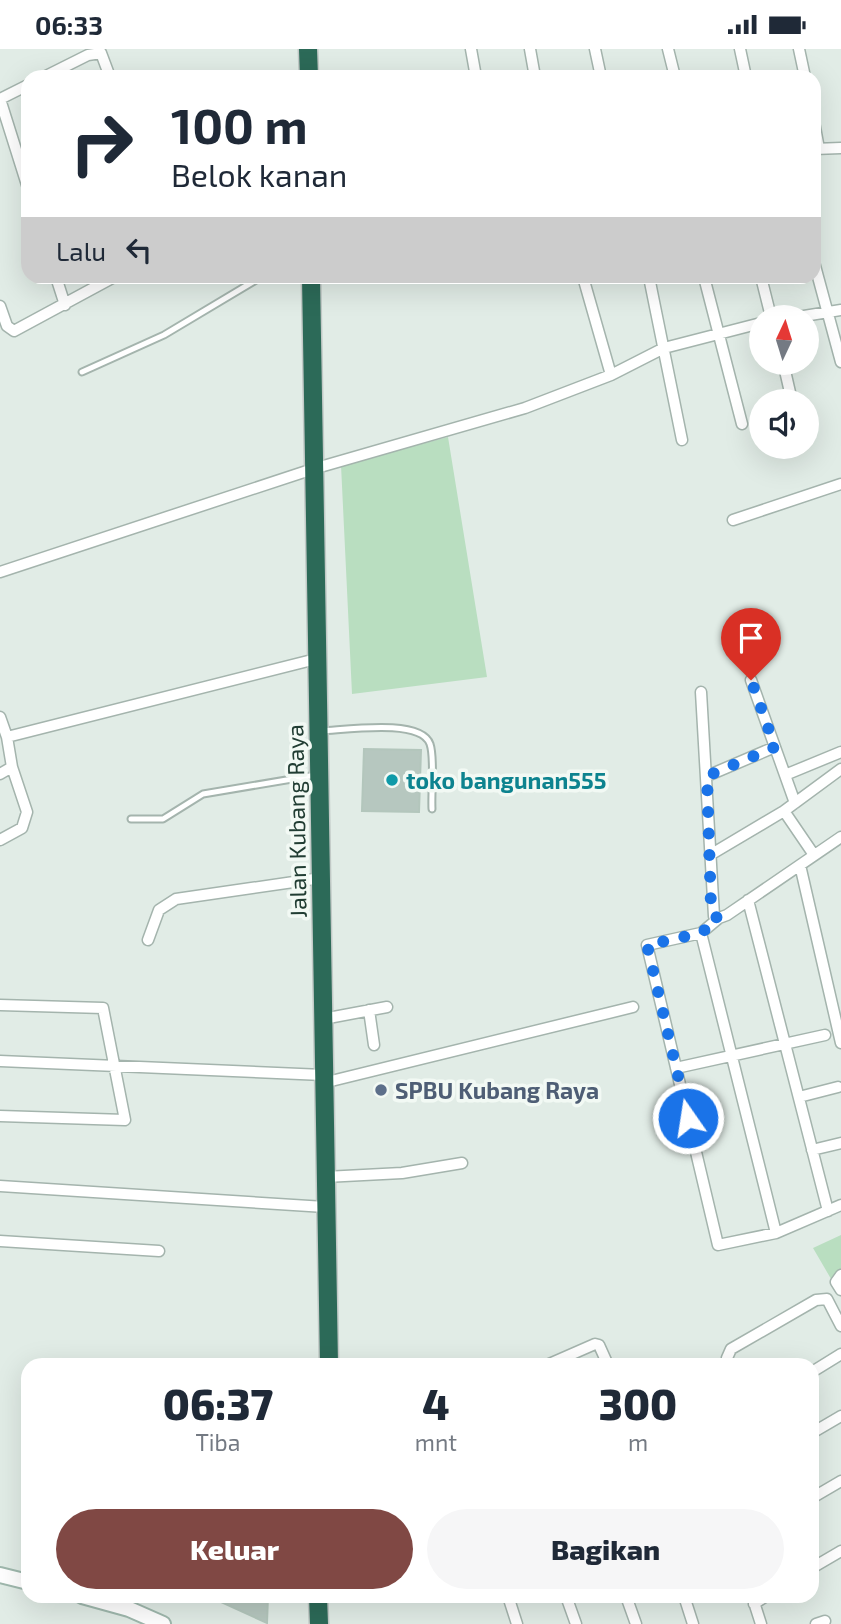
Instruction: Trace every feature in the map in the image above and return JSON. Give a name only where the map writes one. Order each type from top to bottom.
[{"type":"highway","points":[[308,49],[309,70]]},
{"type":"highway","name":"Jalan Kubang Raya","points":[[311,284],[329,1358]]},
{"type":"highway","points":[[318,1603],[319,1624]]},
{"type":"street","points":[[471,49],[475,70]]},
{"type":"street","points":[[530,49],[534,70]]},
{"type":"street","points":[[595,49],[600,70]]},
{"type":"street","points":[[668,49],[673,70]]},
{"type":"street","points":[[740,49],[744,70]]},
{"type":"street","points":[[799,49],[803,70]]},
{"type":"street","points":[[63,70],[101,53],[107,70]]},
{"type":"street","points":[[21,88],[0,99],[21,166]]},
{"type":"street","points":[[821,149],[841,148]]},
{"type":"street","points":[[58,284],[65,305]]},
{"type":"street","points":[[0,306],[7,326],[14,331],[100,284]]},
{"type":"street","points":[[585,284],[611,375]]},
{"type":"street","points":[[650,284],[682,440]]},
{"type":"street","points":[[706,284],[742,424]]},
{"type":"street","points":[[763,284],[768,305]]},
{"type":"street","points":[[819,284],[841,362]]},
{"type":"street","points":[[819,314],[841,310]]},
{"type":"street","points":[[0,558],[4,571],[313,469],[525,408],[611,375],[664,348],[749,327]]},
{"type":"street","points":[[733,520],[841,484]]},
{"type":"street","points":[[7,737],[316,659]]},
{"type":"street","points":[[751,680],[795,803]]},
{"type":"street","points":[[701,692],[711,907],[713,916],[719,918]]},
{"type":"street","points":[[0,717],[7,737],[12,767],[27,812],[22,828],[0,840]]},
{"type":"street","points":[[707,776],[775,747]]},
{"type":"street","points":[[785,775],[841,752]]},
{"type":"street","points":[[0,774],[12,767]]},
{"type":"street","points":[[710,855],[784,811],[841,769]]},
{"type":"street","points":[[784,811],[814,855]]},
{"type":"street","points":[[841,837],[719,918],[701,933],[647,945],[718,1245],[776,1233],[841,1205]]},
{"type":"street","points":[[800,865],[840,1038]]},
{"type":"street","points":[[148,940],[159,910],[176,899],[321,878]]},
{"type":"street","points":[[748,900],[828,1211]]},
{"type":"street","points":[[701,933],[776,1233]]},
{"type":"street","points":[[0,1005],[103,1008],[112,1065],[125,1120],[0,1116]]},
{"type":"street","points":[[323,1019],[387,1007]]},
{"type":"street","points":[[0,1061],[112,1065],[323,1079],[633,1007]]},
{"type":"street","points":[[369,1010],[374,1045]]},
{"type":"street","points":[[676,1068],[825,1035]]},
{"type":"street","points":[[799,1097],[838,1087]]},
{"type":"street","points":[[812,1150],[841,1143]]},
{"type":"street","points":[[325,1177],[402,1173],[461,1163]]},
{"type":"street","points":[[0,1186],[325,1206]]},
{"type":"street","points":[[0,1241],[159,1251]]},
{"type":"street","points":[[841,1275],[836,1282],[841,1290]]},
{"type":"street","points":[[727,1358],[731,1349],[816,1300],[827,1299],[841,1326]]},
{"type":"street","points":[[564,1358],[595,1344],[599,1345],[605,1358]]},
{"type":"street","points":[[819,1367],[841,1354]]},
{"type":"street","points":[[819,1429],[841,1416]]},
{"type":"street","points":[[819,1494],[841,1481]]},
{"type":"street","points":[[819,1564],[841,1551]]},
{"type":"street","points":[[0,1575],[21,1581]]},
{"type":"street","points":[[107,1603],[163,1624]]},
{"type":"street","points":[[510,1603],[517,1624]]},
{"type":"street","points":[[568,1603],[576,1624]]},
{"type":"street","points":[[628,1603],[636,1624]]},
{"type":"street","points":[[686,1603],[693,1624]]},
{"type":"street","points":[[754,1603],[761,1624]]},
{"type":"lane","points":[[82,372],[164,335],[249,284]]},
{"type":"lane","points":[[319,731],[405,728],[422,734],[430,744],[432,809]]},
{"type":"lane","points":[[131,819],[163,819],[203,794],[320,775]]},
{"type":"green space","points":[[448,437],[487,677],[352,694],[341,465]]},
{"type":"green space","points":[[841,1235],[841,1296],[813,1248]]},
{"type":"building","name":"toko bangunan555","points":[[364,749],[421,750],[419,812],[362,811]]},
{"type":"building","points":[[223,1603],[268,1603],[267,1623]]},
{"type":"place","name":"toko bangunan555","points":[[392,780]]},
{"type":"place","name":"SPBU Kubang Raya","points":[[381,1090]]},
{"type":"route","points":[[688,1118],[647,945],[701,933],[719,918],[713,916],[711,907],[707,776],[775,747],[751,680]]}]
